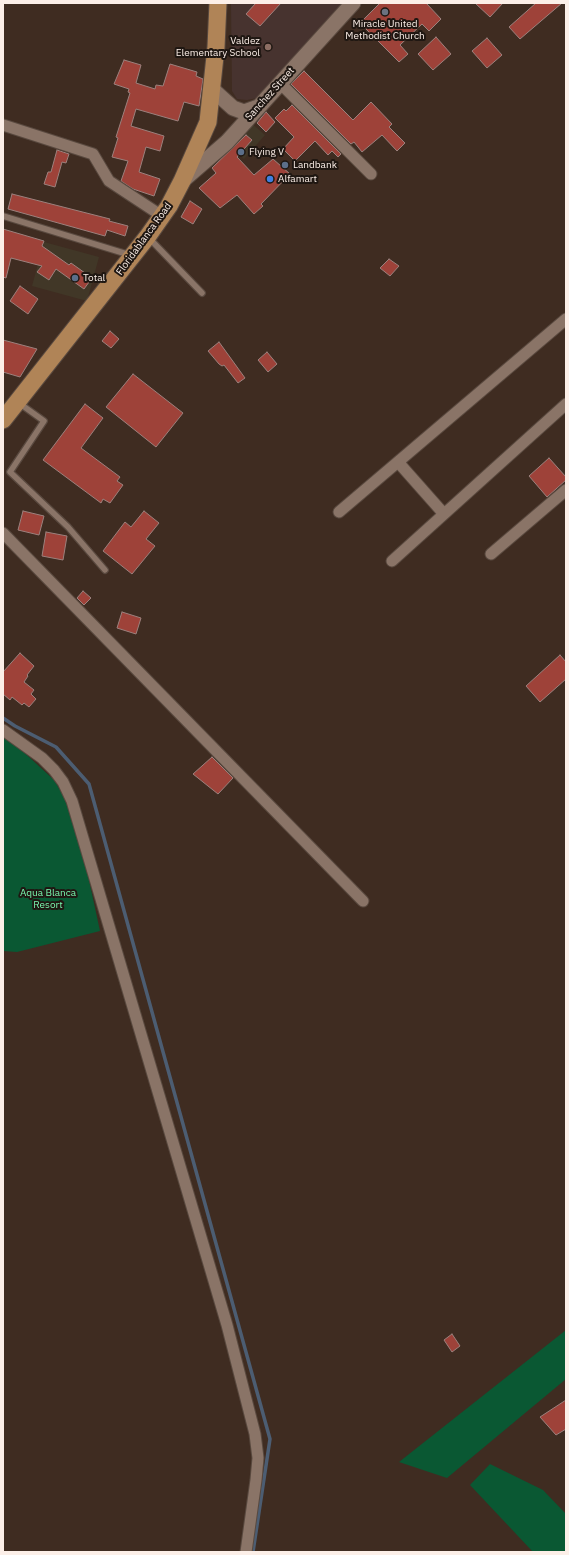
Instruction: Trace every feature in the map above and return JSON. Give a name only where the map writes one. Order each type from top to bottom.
[{"type":"main road","name":"Floridablanca Road","points":[[3,420],[148,236],[162,216],[182,181],[208,122],[212,89],[218,3]]},
{"type":"street","name":"Sanchez Street","points":[[182,181],[227,142],[353,3]]},
{"type":"street","points":[[280,83],[371,174]]},
{"type":"street","points":[[212,89],[233,108],[244,112],[258,107]]},
{"type":"street","points":[[3,125],[93,154],[109,181],[162,216]]},
{"type":"street","points":[[339,512],[566,319]]},
{"type":"street","points":[[392,561],[566,404]]},
{"type":"street","points":[[398,462],[444,514]]},
{"type":"street","points":[[491,554],[566,490]]},
{"type":"street","points":[[3,533],[363,901]]},
{"type":"street","points":[[3,730],[42,758],[54,770],[64,782],[72,802],[220,1302],[255,1434],[258,1458],[246,1552]]},
{"type":"lane","points":[[3,216],[132,256]]},
{"type":"lane","points":[[148,236],[202,293]]},
{"type":"lane","points":[[17,401],[44,421],[10,472],[68,527],[105,570]]},
{"type":"shaded area","name":"Valdez Elementary School","points":[[231,3],[346,3],[257,98],[247,100],[237,99],[232,91]]},
{"type":"shaded area","points":[[249,121],[265,135],[244,159],[228,145]]},
{"type":"shaded area","points":[[44,242],[99,257],[87,301],[32,286]]},
{"type":"green space","name":"Aqua Blanca Resort","points":[[3,733],[54,780],[65,798],[81,843],[100,931],[17,952],[3,951]]},
{"type":"green space","points":[[566,1330],[566,1379],[447,1478],[399,1462]]},
{"type":"green space","points":[[490,1464],[543,1490],[566,1514],[566,1552],[533,1552],[470,1485]]},
{"type":"building","points":[[256,3],[281,3],[260,26],[246,14]]},
{"type":"building","points":[[380,3],[426,3],[441,19],[429,31],[422,24],[400,45],[408,54],[399,62],[360,23]]},
{"type":"building","points":[[475,3],[503,3],[490,17]]},
{"type":"building","points":[[536,3],[562,3],[520,39],[509,27]]},
{"type":"building","points":[[436,37],[451,54],[433,70],[418,54]]},
{"type":"building","points":[[487,38],[502,55],[487,68],[472,51]]},
{"type":"building","points":[[124,60],[141,65],[136,83],[155,89],[156,85],[163,86],[170,64],[197,72],[196,76],[203,79],[199,106],[184,102],[178,121],[136,109],[131,126],[164,136],[160,151],[146,147],[139,172],[160,179],[154,196],[133,189],[121,181],[128,161],[112,157],[118,138],[116,137],[130,93],[128,92],[129,89],[114,84]]},
{"type":"building","points":[[304,71],[353,120],[371,102],[392,124],[389,127],[405,143],[397,151],[382,135],[362,152],[354,142],[351,144],[291,84]]},
{"type":"building","points":[[292,105],[341,154],[338,157],[332,151],[328,155],[315,141],[295,161],[283,149],[294,137],[275,118],[284,109],[286,111]]},
{"type":"building","points":[[266,112],[275,122],[266,132],[257,123]]},
{"type":"building","points":[[246,135],[252,140],[237,157],[254,175],[273,159],[290,174],[261,204],[263,206],[254,214],[237,195],[220,208],[199,188],[216,173],[212,168]]},
{"type":"building","points":[[57,150],[69,154],[66,163],[62,162],[55,187],[44,184],[48,172],[51,172]]},
{"type":"building","points":[[12,194],[110,219],[109,221],[128,226],[125,236],[107,230],[105,236],[8,209]]},
{"type":"building","points":[[190,201],[202,209],[193,224],[181,217]]},
{"type":"building","points":[[3,229],[44,241],[42,246],[69,265],[71,263],[92,278],[84,289],[56,269],[49,280],[37,272],[42,266],[11,258],[6,278],[3,277]]},
{"type":"building","points":[[389,259],[399,266],[390,276],[380,268]]},
{"type":"building","points":[[20,286],[38,299],[28,314],[10,301]]},
{"type":"building","points":[[110,331],[119,339],[111,348],[102,341]]},
{"type":"building","points":[[3,340],[37,349],[20,377],[3,372]]},
{"type":"building","points":[[219,342],[245,378],[238,383],[224,365],[222,366],[219,364],[208,351]]},
{"type":"building","points":[[267,352],[277,364],[268,372],[258,360]]},
{"type":"building","points":[[133,374],[183,413],[156,447],[106,407]]},
{"type":"building","points":[[85,404],[103,418],[81,448],[120,477],[117,481],[123,485],[110,503],[103,499],[101,503],[43,460]]},
{"type":"building","points":[[549,458],[566,477],[566,480],[547,497],[529,476]]},
{"type":"building","points":[[23,511],[44,516],[39,535],[18,530]]},
{"type":"building","points":[[144,511],[159,523],[146,539],[155,546],[132,574],[103,551],[125,522],[131,527]]},
{"type":"building","points":[[46,532],[67,536],[63,560],[42,556]]},
{"type":"building","points":[[83,591],[91,598],[84,605],[77,598]]},
{"type":"building","points":[[122,612],[141,618],[136,634],[117,628]]},
{"type":"building","points":[[20,653],[34,666],[24,682],[34,690],[31,694],[36,699],[29,707],[24,703],[22,705],[12,697],[10,700],[3,694],[3,672]]},
{"type":"building","points":[[560,655],[566,662],[566,679],[540,702],[526,686]]},
{"type":"building","points":[[212,757],[233,778],[218,794],[193,774]]},
{"type":"building","points":[[452,1334],[460,1346],[452,1352],[444,1340]]},
{"type":"building","points":[[566,1400],[566,1429],[556,1435],[540,1417]]},
{"type":"waterway","points":[[3,718],[15,726],[56,747],[89,784],[270,1439],[253,1552]]},
{"type":"place","name":"Miracle United Methodist Church","points":[[385,12]]},
{"type":"place","name":"Valdez Elementary School","points":[[268,47]]},
{"type":"place","name":"Flying V","points":[[241,152]]},
{"type":"place","name":"Landbank","points":[[285,165]]},
{"type":"place","name":"Alfamart","points":[[270,179]]},
{"type":"place","name":"Total","points":[[75,278]]}]
